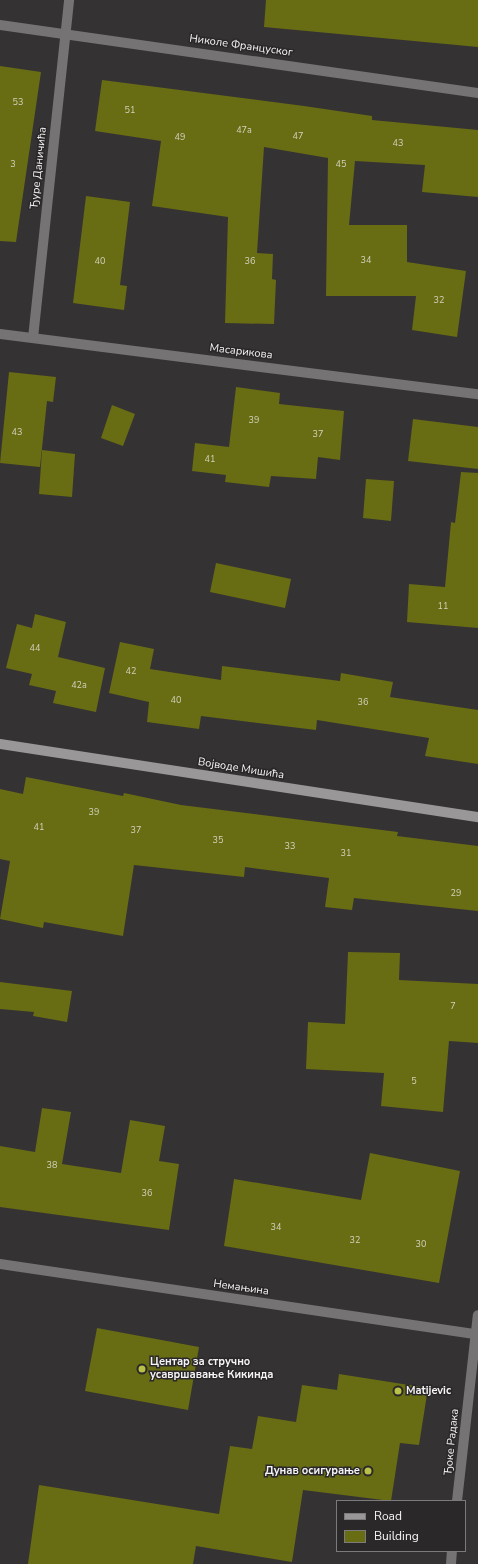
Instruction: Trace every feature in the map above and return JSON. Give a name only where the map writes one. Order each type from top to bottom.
[{"type":"street","name":"Ђуре Даничића","points":[[34,338],[69,0]]},
{"type":"street","name":"Николе Француског","points":[[0,25],[65,33],[478,93]]},
{"type":"street","name":"Масарикова","points":[[0,334],[478,394]]},
{"type":"street","name":"Војводе Мишића","points":[[0,744],[478,817]]},
{"type":"street","name":"Немањина","points":[[0,1264],[477,1335]]},
{"type":"street","name":"Ђоке Радака","points":[[458,1500],[477,1335],[478,1314]]},
{"type":"street","points":[[451,1564],[452,1552]]},
{"type":"building","points":[[266,0],[478,0],[478,47],[264,27]]},
{"type":"building","points":[[0,66],[41,72],[16,242],[0,241]]},
{"type":"building","points":[[102,80],[372,116],[372,120],[478,130],[478,197],[422,192],[425,165],[355,161],[349,225],[407,225],[407,262],[466,271],[457,337],[412,330],[416,296],[326,296],[328,158],[264,147],[257,253],[273,254],[272,279],[276,280],[274,324],[225,323],[228,217],[152,206],[161,141],[95,131]]},
{"type":"building","points":[[86,196],[130,202],[120,285],[127,286],[124,310],[73,303]]},
{"type":"building","points":[[9,372],[56,377],[53,402],[47,401],[40,467],[0,463]]},
{"type":"building","points":[[236,387],[280,393],[279,404],[344,411],[340,460],[318,457],[316,479],[271,476],[269,487],[225,482],[226,475],[192,471],[195,443],[229,447]]},
{"type":"building","points":[[112,405],[135,414],[123,446],[101,438]]},
{"type":"building","points":[[413,419],[478,427],[478,469],[408,461]]},
{"type":"building","points":[[42,450],[75,454],[72,497],[39,494]]},
{"type":"building","points":[[461,472],[478,473],[478,628],[407,622],[409,584],[445,587],[451,522],[455,523]]},
{"type":"building","points":[[366,479],[394,481],[391,521],[363,518]]},
{"type":"building","points":[[216,563],[291,579],[285,608],[210,592]]},
{"type":"building","points":[[35,614],[66,622],[58,657],[105,668],[96,712],[53,703],[56,691],[29,685],[32,674],[6,668],[17,624],[32,628]]},
{"type":"building","points":[[120,642],[154,649],[150,669],[221,680],[222,666],[340,681],[341,673],[393,682],[390,697],[478,710],[478,764],[425,756],[429,738],[317,720],[316,730],[201,716],[199,729],[147,722],[149,702],[109,693]]},
{"type":"building","points":[[26,777],[123,796],[124,793],[181,805],[398,832],[397,836],[478,846],[478,911],[354,898],[352,910],[325,907],[329,878],[245,867],[244,877],[134,865],[123,936],[44,922],[43,928],[0,919],[10,861],[0,859],[0,789],[23,794]]},
{"type":"building","points":[[348,952],[400,953],[399,980],[478,984],[478,1043],[449,1041],[443,1112],[381,1106],[384,1073],[306,1069],[308,1022],[345,1024]]},
{"type":"building","points":[[0,982],[72,991],[67,1022],[33,1016],[34,1012],[0,1009]]},
{"type":"building","points":[[42,1108],[71,1112],[62,1164],[121,1173],[130,1120],[165,1126],[159,1161],[179,1164],[169,1230],[0,1207],[0,1146],[35,1152]]},
{"type":"building","points":[[370,1153],[460,1171],[439,1283],[224,1246],[234,1179],[361,1200]]},
{"type":"building","name":"Центар за стручно усавршавање Кикинда","points":[[97,1328],[199,1347],[188,1410],[85,1391]]},
{"type":"building","points":[[339,1374],[428,1388],[419,1445],[400,1443],[391,1500],[303,1490],[292,1562],[196,1546],[193,1564],[28,1564],[39,1485],[219,1514],[230,1446],[252,1449],[258,1416],[296,1422],[302,1385],[337,1390]]},
{"type":"place","name":"Центар за стручно усавршавање Кикинда","points":[[142,1369]]},
{"type":"place","name":"Matijevic","points":[[398,1391]]},
{"type":"place","name":"Дунав осигурање","points":[[368,1471]]}]
